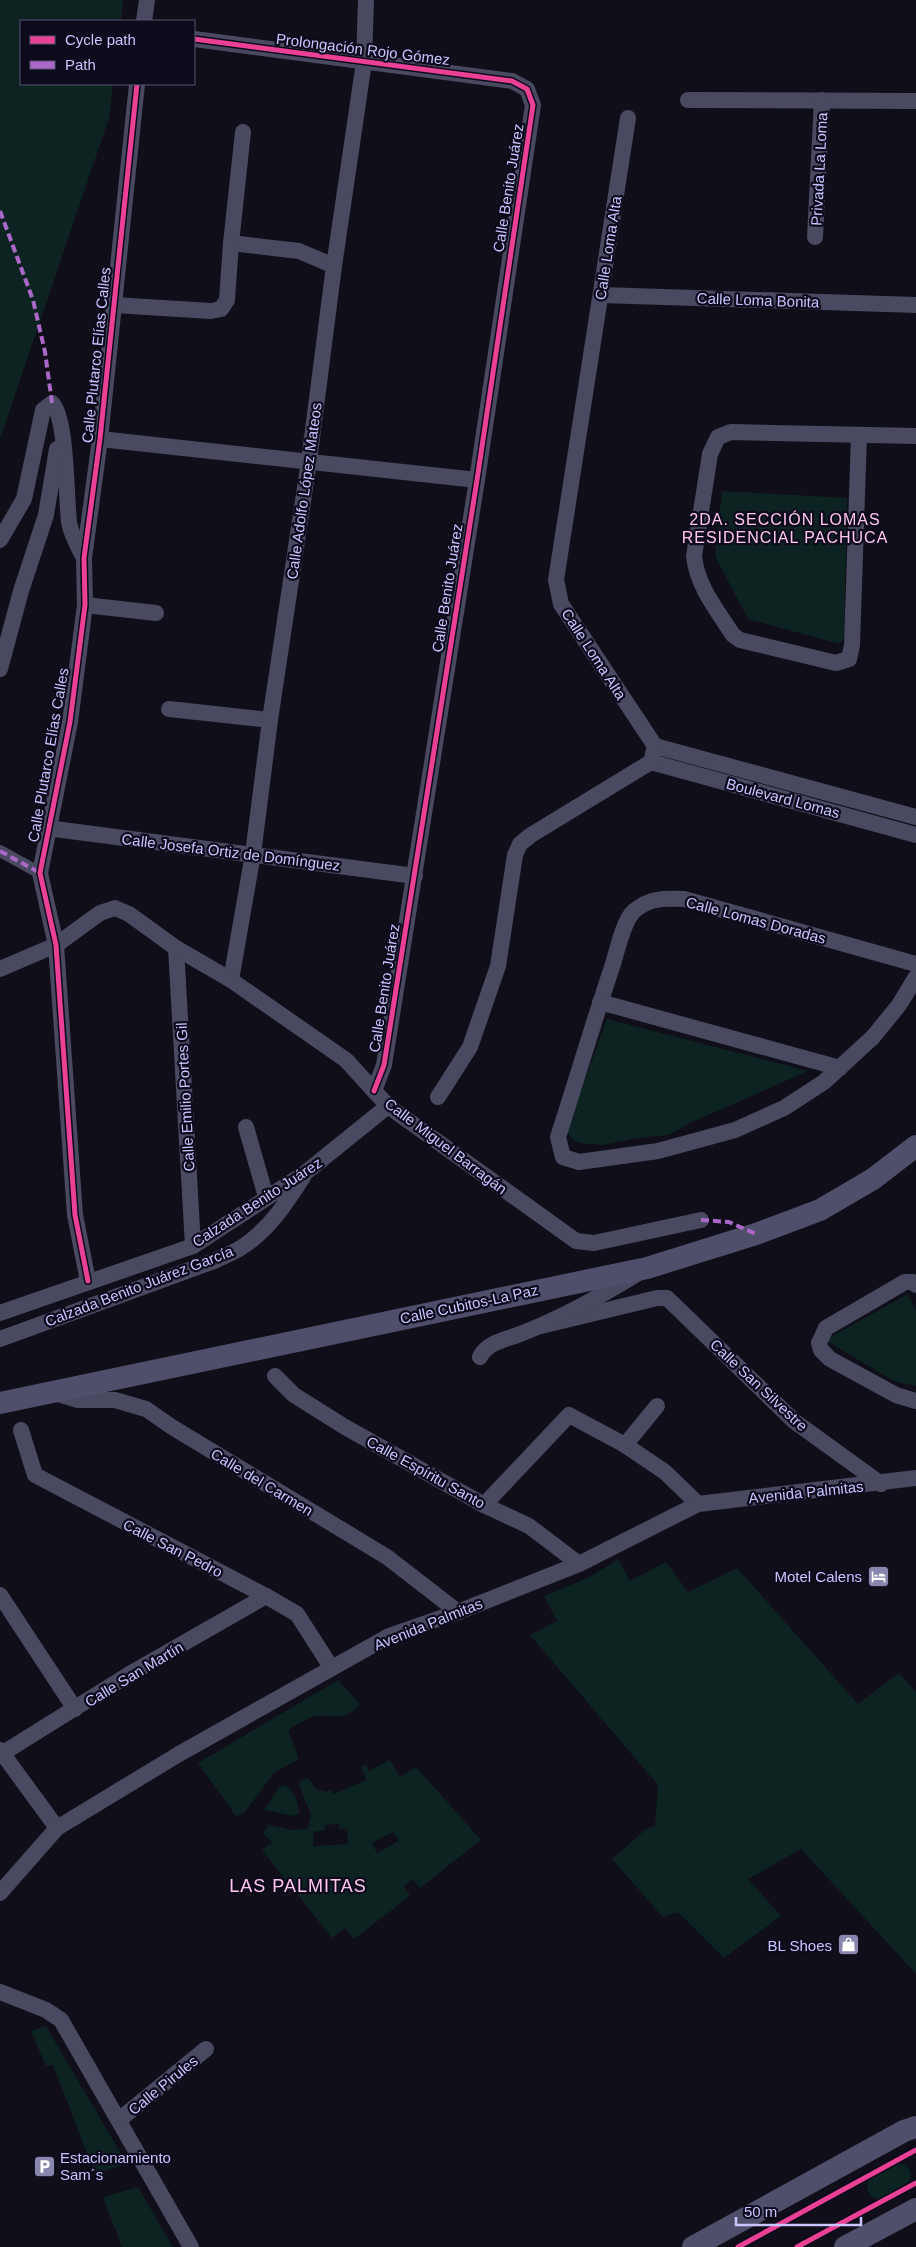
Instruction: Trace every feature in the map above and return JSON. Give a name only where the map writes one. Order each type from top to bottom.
[{"type":"main road","name":"Calle Cubitos-La Paz","points":[[0,1403],[647,1268],[756,1234],[820,1210],[872,1179],[916,1146]]},
{"type":"main road","points":[[693,2247],[904,2131],[916,2127]]},
{"type":"main road","points":[[845,2247],[916,2209]]},
{"type":"street","points":[[144,20],[147,0]]},
{"type":"street","name":"Calle Adolfo López Mateos","points":[[231,980],[253,854],[270,720],[310,461],[334,266],[364,62],[366,0]]},
{"type":"street","name":"Prolongación Rojo Gómez","points":[[195,39],[512,80],[527,88]]},
{"type":"street","name":"Calle Plutarco Elías Calles","points":[[88,1281],[75,1216],[56,945],[40,873],[47,828],[70,722],[85,605],[84,558],[100,439],[137,85]]},
{"type":"street","name":"Calle Benito Juárez","points":[[374,1090],[384,1066],[477,480],[533,105],[527,88]]},
{"type":"street","points":[[688,100],[916,100]]},
{"type":"street","name":"Privada La Loma","points":[[815,237],[822,100]]},
{"type":"street","name":"Calle Loma Alta","points":[[628,118],[556,580],[561,604],[655,746]]},
{"type":"street","points":[[114,305],[211,311],[221,309],[227,300],[243,132]]},
{"type":"street","points":[[231,243],[299,251],[334,266]]},
{"type":"street","name":"Calle Loma Bonita","points":[[601,295],[916,305]]},
{"type":"street","points":[[0,540],[24,499],[43,410],[52,403],[57,408],[61,425],[69,524],[84,558]]},
{"type":"street","points":[[0,669],[21,591],[46,515],[61,425]]},
{"type":"street","points":[[859,434],[852,645],[849,659],[836,663],[740,640],[733,636],[702,586],[696,572],[694,556],[710,454],[718,438],[731,432],[859,434],[916,436]]},
{"type":"street","points":[[100,439],[477,480]]},
{"type":"street","points":[[85,605],[156,613]]},
{"type":"street","points":[[169,709],[270,720]]},
{"type":"street","points":[[438,1097],[470,1047],[498,966],[515,855],[520,844],[531,835],[651,762],[655,746]]},
{"type":"street","name":"Boulevard Lomas","points":[[655,746],[916,817]]},
{"type":"street","name":"Boulevard Lomas","points":[[651,762],[916,834]]},
{"type":"street","name":"Calle Josefa Ortiz de Domínguez","points":[[47,828],[415,876]]},
{"type":"street","points":[[0,851],[40,873]]},
{"type":"street","name":"Calle Lomas Doradas","points":[[840,1068],[824,1082],[784,1108],[735,1130],[658,1151],[579,1162],[563,1157],[558,1138],[600,1002],[632,912],[646,902],[665,898],[684,899],[916,964]]},
{"type":"street","name":"Calle Miguel Barragán","points":[[56,945],[100,913],[115,908],[129,914],[176,948],[231,980],[346,1060],[388,1106],[576,1242],[594,1243],[701,1220]]},
{"type":"street","points":[[0,969],[56,945]]},
{"type":"street","name":"Calle Emilio Portes Gil","points":[[176,948],[193,1246]]},
{"type":"street","points":[[600,1002],[840,1068],[873,1037],[899,1005],[916,977]]},
{"type":"street","name":"Calzada Benito Juárez","points":[[0,1313],[193,1246],[305,1173],[388,1106]]},
{"type":"street","points":[[246,1127],[266,1197]]},
{"type":"street","name":"Calzada Benito Juárez García","points":[[0,1339],[214,1261],[245,1246],[266,1228],[288,1201],[305,1173]]},
{"type":"street","points":[[480,1357],[483,1351],[496,1343],[541,1326],[595,1300],[647,1268]]},
{"type":"street","points":[[916,1285],[913,1282],[905,1282],[826,1328],[819,1343],[821,1350],[830,1359],[896,1395],[916,1401]]},
{"type":"street","name":"Calle San Silvestre","points":[[541,1326],[657,1298],[667,1298],[794,1421],[881,1484]]},
{"type":"street","name":"Calle Espíritu Santo","points":[[276,1376],[294,1395],[345,1427],[484,1504],[529,1526],[580,1564]]},
{"type":"street","name":"Calle del Carmen","points":[[51,1392],[78,1400],[115,1400],[146,1409],[172,1427],[387,1557],[458,1612]]},
{"type":"street","points":[[625,1445],[657,1406]]},
{"type":"street","points":[[484,1504],[569,1415],[625,1445],[665,1472],[698,1504]]},
{"type":"street","name":"Calle San Pedro","points":[[21,1430],[35,1475],[297,1614],[332,1667]]},
{"type":"street","name":"Avenida Palmitas","points":[[0,1893],[57,1828],[179,1754],[389,1636],[458,1612],[580,1564],[698,1504],[881,1484],[916,1478]]},
{"type":"street","points":[[0,1595],[75,1710]]},
{"type":"street","name":"Calle San Martín","points":[[1,1752],[75,1710],[128,1675],[266,1596]]},
{"type":"street","points":[[1,1752],[57,1828]]},
{"type":"street","points":[[0,1992],[46,2010],[61,2020],[191,2247]]},
{"type":"street","name":"Calle Pirules","points":[[119,2120],[206,2049]]},
{"type":"green space","points":[[0,0],[123,0],[121,20],[20,20],[20,85],[113,85],[109,118],[0,439]]},
{"type":"green space","points":[[722,491],[847,498],[844,638],[840,644],[748,619],[715,556]]},
{"type":"green space","points":[[607,1019],[808,1071],[688,1124],[669,1135],[638,1138],[603,1145],[574,1141],[566,1131]]},
{"type":"green space","points":[[908,1294],[916,1311],[916,1386],[894,1381],[825,1340]]},
{"type":"green space","points":[[618,1559],[630,1581],[666,1562],[688,1592],[737,1568],[858,1704],[899,1673],[916,1692],[916,1974],[801,1849],[748,1879],[781,1916],[724,1958],[678,1912],[663,1917],[612,1859],[646,1829],[655,1826],[658,1785],[530,1635],[557,1621],[544,1596],[590,1577]]},
{"type":"green space","points":[[338,1680],[360,1704],[343,1716],[313,1717],[288,1730],[299,1759],[274,1773],[244,1813],[236,1816],[198,1763]]},
{"type":"green space","points":[[390,1760],[400,1777],[416,1767],[481,1840],[420,1888],[413,1879],[404,1886],[410,1896],[354,1939],[345,1928],[332,1938],[262,1850],[272,1842],[263,1833],[269,1825],[291,1830],[307,1829],[311,1815],[298,1782],[308,1778],[316,1789],[326,1792],[331,1790],[334,1794],[366,1780],[361,1767],[366,1764],[369,1771]],"holes":[[[339,1824],[339,1829],[347,1829],[348,1844],[313,1846],[313,1832],[325,1830],[325,1825]],[[393,1832],[399,1841],[377,1853],[372,1843]]]},
{"type":"green space","points":[[284,1785],[297,1801],[299,1813],[294,1816],[264,1810],[279,1787]]},
{"type":"green space","points":[[46,2026],[127,2164],[95,2174],[53,2065],[46,2066],[31,2031]]},
{"type":"green space","points":[[898,2163],[906,2165],[911,2173],[909,2182],[879,2199],[872,2197],[867,2189],[868,2180]]},
{"type":"green space","points":[[138,2187],[173,2247],[122,2247],[103,2197]]},
{"type":"marked path","points":[[0,211],[33,300],[45,352],[52,403]]},
{"type":"marked path","points":[[0,851],[40,873]]},
{"type":"marked path","points":[[701,1220],[729,1222],[756,1234]]},
{"type":"cycle path","points":[[195,39],[512,81],[527,89],[533,105],[477,480],[384,1065],[374,1091]]},
{"type":"cycle path","points":[[88,1281],[75,1215],[56,945],[40,873],[70,722],[85,605],[84,558],[100,439],[137,85]]},
{"type":"cycle path","points":[[738,2247],[916,2150]]},
{"type":"cycle path","points":[[797,2247],[916,2183]]},
{"type":"place","name":"Motel Calens","points":[[878,1576]]},
{"type":"place","name":"BL Shoes","points":[[848,1945]]},
{"type":"place","name":"Estacionamiento Sam´s","points":[[44,2166]]},
{"type":"district","name":"2DA. SECCIÓN LOMAS RESIDENCIAL PACHUCA","points":[[785,528]]},
{"type":"district","name":"LAS PALMITAS","points":[[298,1886]]}]
